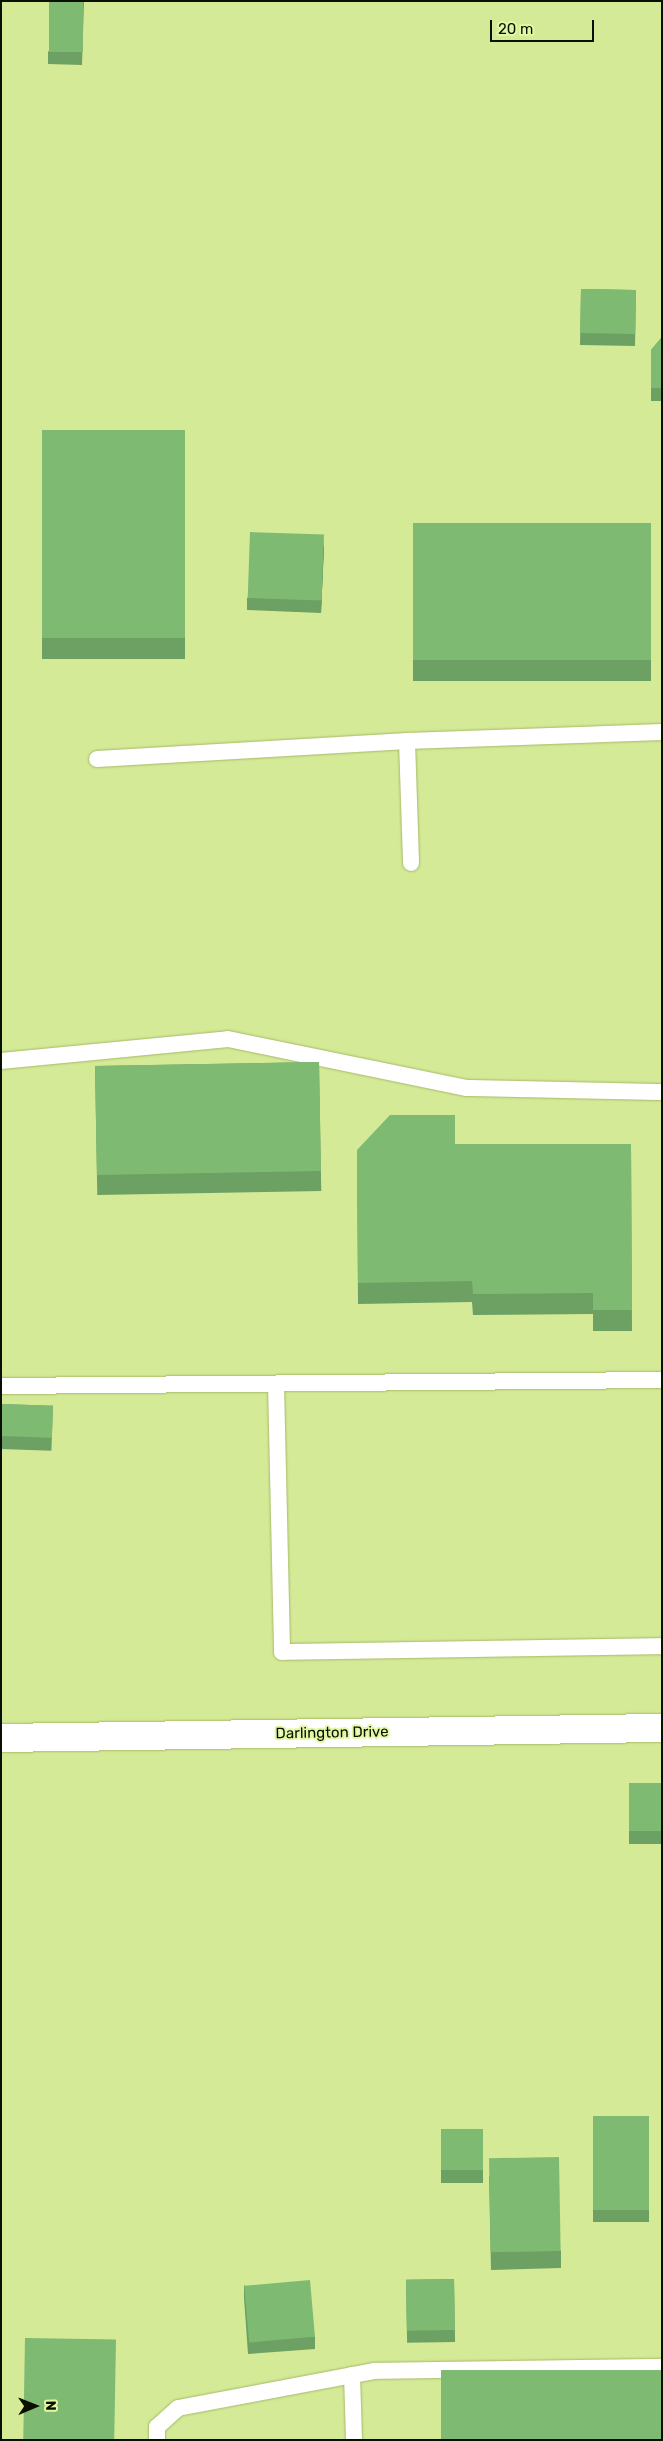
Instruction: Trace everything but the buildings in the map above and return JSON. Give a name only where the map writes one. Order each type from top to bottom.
[{"type":"street","name":"Darlington Drive","points":[[1,1738],[662,1728]]},
{"type":"lane","points":[[97,759],[407,741],[662,732]]},
{"type":"lane","points":[[407,741],[411,862]]},
{"type":"lane","points":[[1,1061],[228,1038],[467,1088],[662,1092]]},
{"type":"lane","points":[[1,1386],[662,1380]]},
{"type":"lane","points":[[276,1384],[282,1652],[662,1646]]},
{"type":"lane","points":[[157,2440],[157,2427],[178,2408],[374,2371],[662,2367]]},
{"type":"lane","points":[[352,2375],[354,2440]]}]
